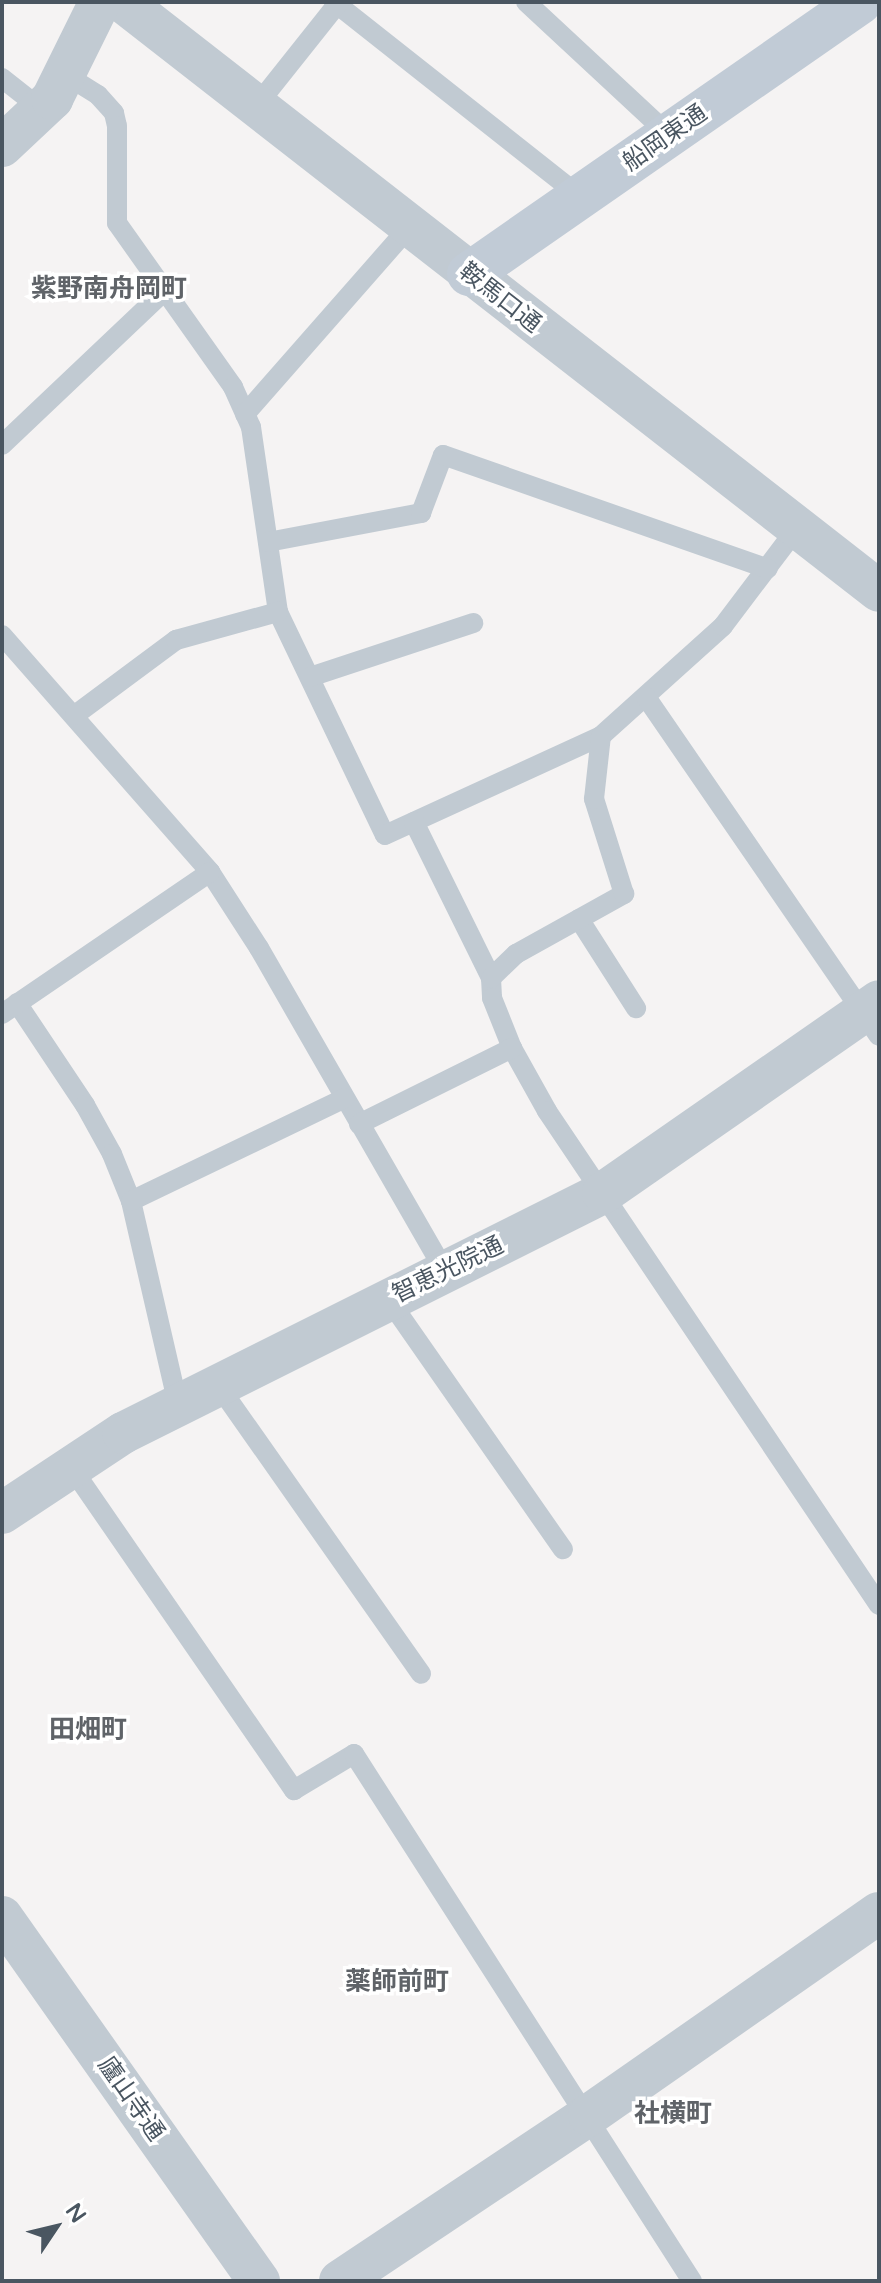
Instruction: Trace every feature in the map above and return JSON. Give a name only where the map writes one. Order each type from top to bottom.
[{"type":"street","points":[[2,146],[52,99],[100,2]]},
{"type":"street","name":"鞍馬口通","points":[[123,2],[879,590]]},
{"type":"street","name":"船岡東通","points":[[469,274],[860,2]]},
{"type":"street","name":"智恵光院通","points":[[2,1513],[123,1433],[603,1193],[874,1017]]},
{"type":"street","points":[[340,2281],[589,2115],[879,1913]]},
{"type":"street","name":"廬山寺通","points":[[2,1917],[259,2281]]},
{"type":"lane","points":[[526,2],[669,135]]},
{"type":"lane","points":[[257,105],[337,3],[581,197]]},
{"type":"lane","points":[[66,75],[98,95],[114,113],[117,126],[114,183],[117,223],[233,387],[251,427],[278,612],[385,835],[601,736],[723,626],[797,528]]},
{"type":"lane","points":[[2,78],[40,108]]},
{"type":"lane","points":[[245,414],[409,227]]},
{"type":"lane","points":[[2,445],[163,292]]},
{"type":"lane","points":[[268,542],[421,513],[443,455],[768,569]]},
{"type":"lane","points":[[75,715],[176,640],[278,612]]},
{"type":"lane","points":[[310,677],[473,623]]},
{"type":"lane","points":[[2,635],[210,872],[445,1272]]},
{"type":"lane","points":[[646,697],[874,1017]]},
{"type":"lane","points":[[491,978],[516,954],[624,894],[594,799],[601,736]]},
{"type":"lane","points":[[414,822],[491,978],[492,998],[512,1048],[547,1111],[879,1605]]},
{"type":"lane","points":[[178,1405],[131,1201],[112,1154],[85,1105],[10,1008],[210,872]]},
{"type":"lane","points":[[579,919],[636,1008]]},
{"type":"lane","points":[[359,1124],[512,1048]]},
{"type":"lane","points":[[131,1201],[345,1098]]},
{"type":"lane","points":[[389,1300],[563,1549]]},
{"type":"lane","points":[[218,1385],[421,1674]]},
{"type":"lane","points":[[80,1480],[294,1790],[354,1754],[589,2115],[692,2281]]},
{"type":"district","name":"紫野南舟岡町","points":[[109,289]]},
{"type":"district","name":"田畑町","points":[[88,1730]]},
{"type":"district","name":"薬師前町","points":[[397,1982]]},
{"type":"district","name":"社横町","points":[[673,2114]]}]
